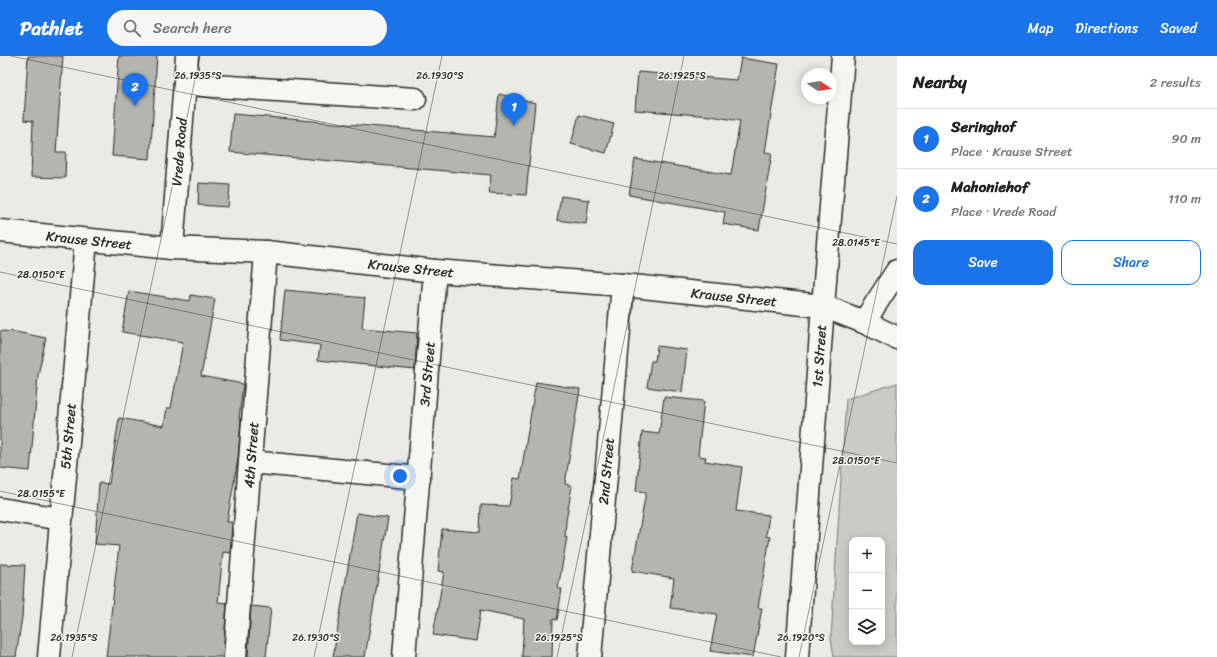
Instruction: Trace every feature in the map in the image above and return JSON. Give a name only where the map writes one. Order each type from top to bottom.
[{"type":"street","name":"Vrede Road","points":[[172,248],[187,56]]},
{"type":"street","name":"1st Street","points":[[797,657],[843,56]]},
{"type":"street","points":[[185,84],[415,99]]},
{"type":"street","name":"Krause Street","points":[[0,231],[172,248],[266,252],[435,271],[622,285],[823,306],[864,322],[897,338]]},
{"type":"street","name":"5th Street","points":[[49,657],[86,240]]},
{"type":"street","name":"4th Street","points":[[235,657],[266,252]]},
{"type":"street","name":"3rd Street","points":[[404,657],[435,271]]},
{"type":"street","points":[[864,322],[897,271]]},
{"type":"street","name":"2nd Street","points":[[590,657],[622,285]]},
{"type":"street","points":[[250,462],[419,478]]},
{"type":"street","points":[[0,509],[61,519]]},
{"type":"shaded area","points":[[897,383],[897,657],[834,657],[831,638],[846,399]]},
{"type":"building","points":[[28,56],[63,56],[56,152],[66,152],[65,178],[31,177],[33,121],[24,120]]},
{"type":"building","points":[[119,56],[157,56],[150,159],[112,156]]},
{"type":"building","points":[[741,58],[779,64],[765,152],[772,153],[759,230],[723,224],[725,212],[629,195],[635,159],[731,175],[740,121],[711,116],[635,110],[638,72],[737,80]]},
{"type":"building","points":[[499,94],[535,103],[526,195],[489,193],[491,175],[230,152],[233,114],[494,137]]},
{"type":"building","points":[[579,115],[614,124],[606,153],[571,144]]},
{"type":"building","points":[[199,183],[230,185],[228,207],[198,205]]},
{"type":"building","points":[[561,196],[589,200],[586,224],[557,220]]},
{"type":"building","points":[[285,290],[365,298],[362,328],[417,333],[415,370],[318,360],[320,345],[280,340]]},
{"type":"building","points":[[129,291],[190,301],[191,295],[215,299],[201,376],[243,384],[239,419],[241,419],[238,459],[227,522],[232,522],[230,553],[223,552],[218,602],[227,603],[223,657],[106,657],[119,546],[95,544],[99,483],[109,484],[119,418],[164,426],[167,408],[171,408],[183,342],[122,332]]},
{"type":"building","points":[[0,331],[16,332],[46,338],[38,375],[30,471],[0,468]]},
{"type":"building","points":[[657,346],[687,350],[682,392],[647,387],[651,361],[655,361]]},
{"type":"building","points":[[536,382],[580,389],[565,484],[572,486],[566,521],[565,537],[567,537],[558,589],[562,589],[557,620],[553,619],[552,657],[522,657],[524,619],[481,610],[476,641],[433,635],[444,572],[438,571],[442,529],[480,532],[481,505],[509,506],[514,478],[520,479]]},
{"type":"building","points":[[664,397],[704,401],[698,456],[706,457],[705,461],[742,467],[736,511],[769,515],[766,536],[770,537],[758,608],[762,608],[753,657],[710,651],[717,614],[670,608],[674,578],[632,571],[646,492],[636,491],[642,432],[659,434]]},
{"type":"building","points":[[357,513],[388,518],[365,657],[333,657]]},
{"type":"building","points":[[0,564],[25,565],[22,617],[16,657],[0,657]]},
{"type":"building","points":[[251,606],[271,608],[266,657],[248,657]]},
{"type":"place","name":"Mahoniehof","points":[[135,106]]},
{"type":"place","name":"Seringhof","points":[[514,126]]}]
